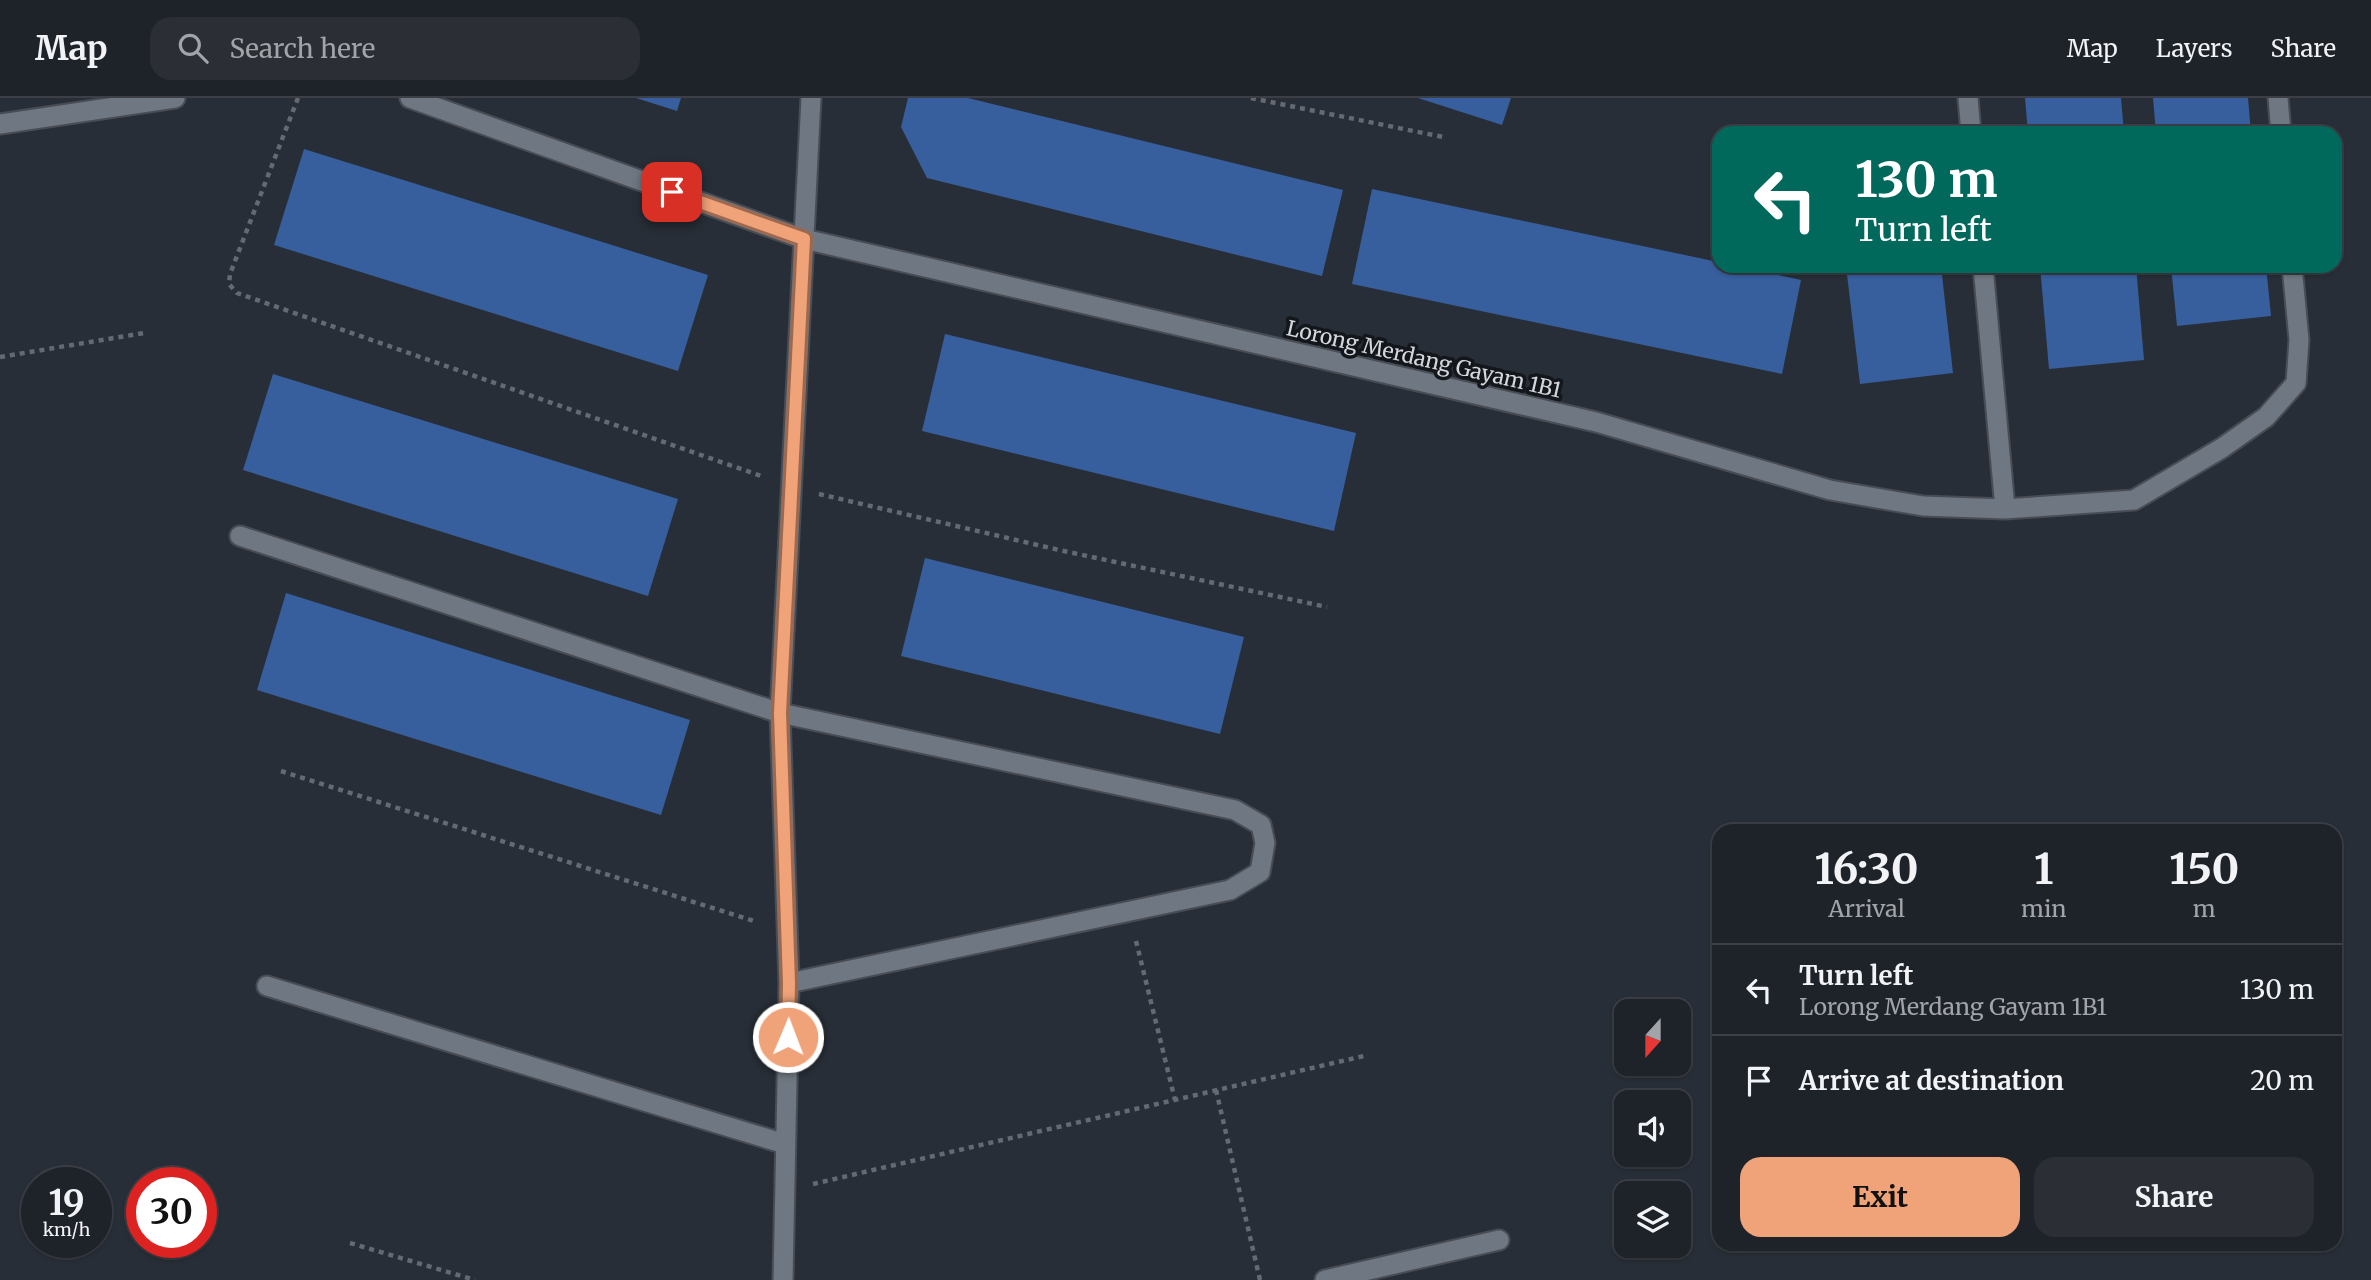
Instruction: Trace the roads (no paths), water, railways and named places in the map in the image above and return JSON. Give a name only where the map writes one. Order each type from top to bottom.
[{"type":"street","points":[[0,124],[175,98]]},
{"type":"street","name":"Lorong Merdang Gayam 1B1","points":[[410,98],[804,239],[1597,422],[1830,490],[1923,506],[2005,509],[2134,500],[2222,448],[2266,417],[2296,383],[2299,340],[2293,273]]},
{"type":"street","points":[[783,1280],[789,983],[780,713],[811,98]]},
{"type":"street","points":[[1968,98],[1970,126]]},
{"type":"street","points":[[2278,98],[2280,126]]},
{"type":"street","points":[[1984,273],[2005,509]]},
{"type":"street","points":[[240,536],[780,713],[1236,810],[1261,825],[1265,844],[1260,872],[1230,890],[789,983]]},
{"type":"street","points":[[267,986],[785,1144]]},
{"type":"street","points":[[1325,1280],[1499,1240]]}]
